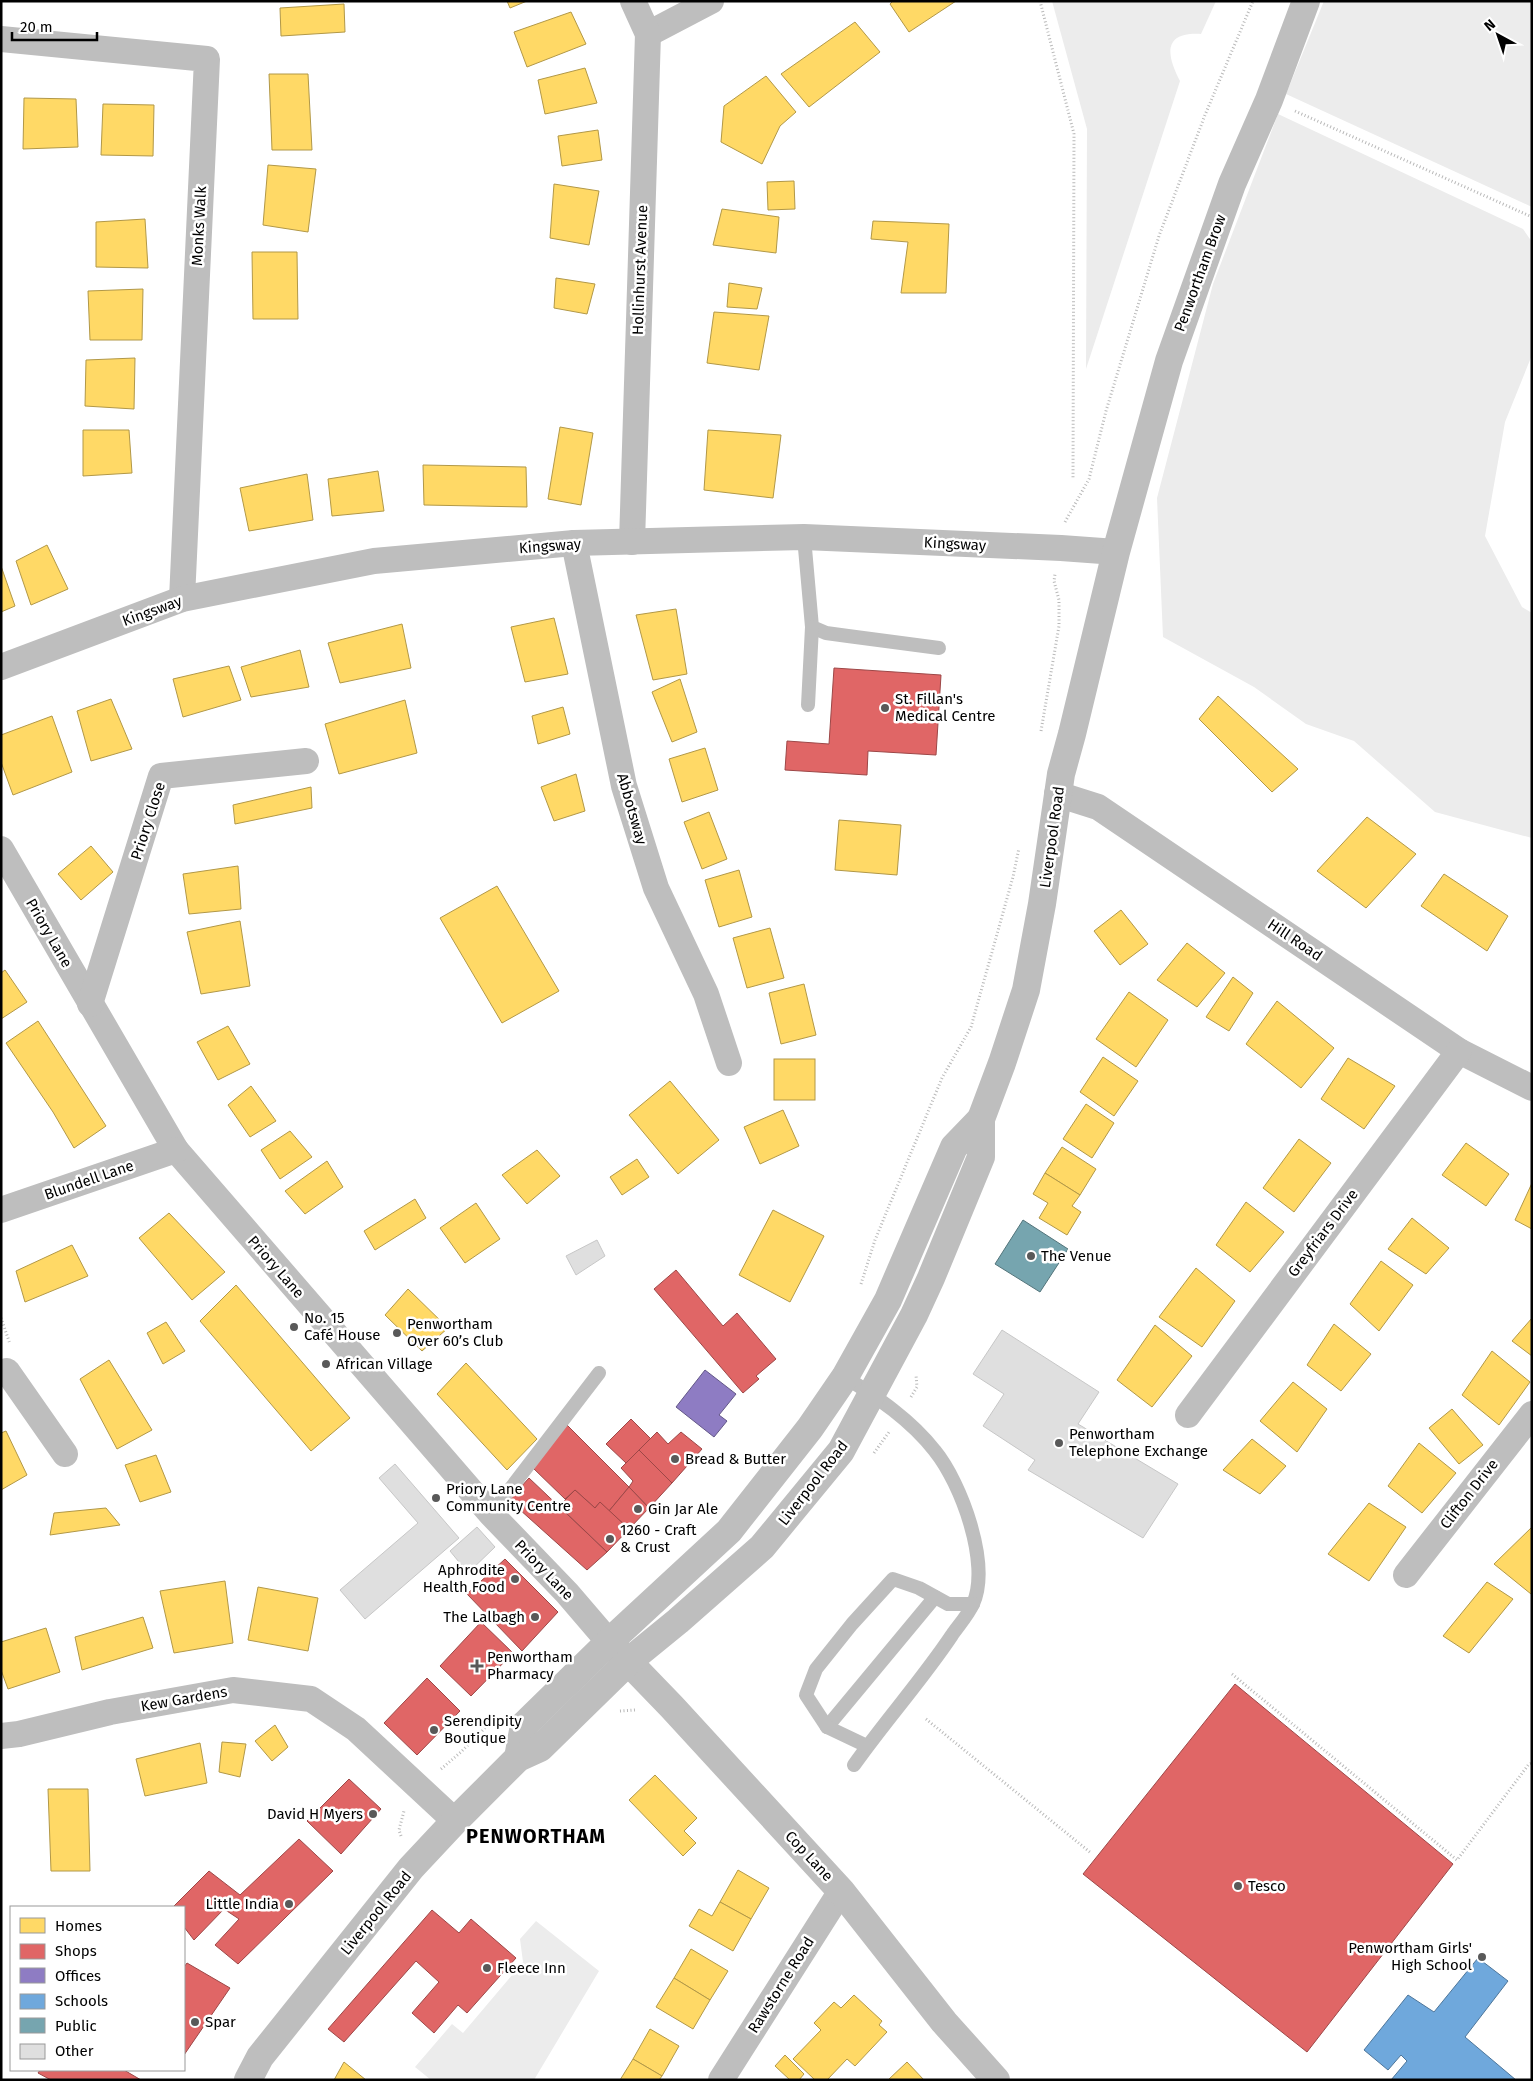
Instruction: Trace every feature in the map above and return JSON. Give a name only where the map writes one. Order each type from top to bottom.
[{"type":"street","name":"Hollinhurst Avenue","points":[[632,542],[648,34],[633,1]]},
{"type":"street","points":[[648,34],[711,1]]},
{"type":"street","name":"Penwortham Brow","points":[[1116,552],[1169,361],[1232,184],[1269,100],[1306,1]]},
{"type":"street","name":"Monks Walk","points":[[1,39],[207,59],[182,599]]},
{"type":"street","name":"Kingsway","points":[[1,667],[182,599],[374,561],[574,543],[804,537],[1116,552]]},
{"type":"street","name":"Abbotsway","points":[[574,543],[624,786],[656,888],[706,994],[729,1063]]},
{"type":"street","name":"Liverpool Road","points":[[518,1758],[524,1725],[609,1642],[729,1531],[800,1442],[845,1378],[888,1300],[954,1147],[980,1120],[1002,1064],[1026,990],[1042,904],[1057,794],[1116,552]]},
{"type":"street","name":"Priory Close","points":[[90,1004],[161,776],[306,760]]},
{"type":"street","name":"Hill Road","points":[[1057,794],[1098,807],[1459,1051],[1532,1088]]},
{"type":"street","name":"Priory Lane","points":[[1,849],[176,1150],[491,1514],[568,1593],[609,1642]]},
{"type":"street","name":"Greyfriars Drive","points":[[1188,1415],[1459,1051]]},
{"type":"street","name":"Liverpool Road","points":[[248,2080],[260,2057],[411,1868],[518,1758],[540,1748],[629,1661],[678,1622],[762,1547],[841,1451],[931,1278],[981,1157],[980,1120]]},
{"type":"street","name":"Blundell Lane","points":[[1,1210],[176,1150]]},
{"type":"street","points":[[4,1372],[65,1454]]},
{"type":"street","name":"Clifton Drive","points":[[1406,1575],[1532,1414]]},
{"type":"street","name":"Cop Lane","points":[[609,1642],[629,1661],[841,1891],[944,2022],[996,2080]]},
{"type":"street","name":"Kew Gardens","points":[[1,1757],[10,1735],[110,1712],[232,1690],[312,1699],[356,1729],[455,1822]]},
{"type":"street","name":"Rawstorne Road","points":[[721,2080],[841,1891]]},
{"type":"lane","points":[[804,537],[812,627],[808,705]]},
{"type":"lane","points":[[812,627],[826,633],[939,648]]},
{"type":"lane","points":[[491,1514],[599,1373]]},
{"type":"lane","points":[[845,1378],[900,1414],[936,1451],[955,1485],[975,1537],[980,1576],[973,1604],[935,1660],[854,1765]]},
{"type":"lane","points":[[867,1746],[827,1727],[806,1695],[816,1669],[852,1624],[893,1580],[919,1588],[948,1604],[973,1604]]},
{"type":"lane","points":[[827,1727],[935,1597]]},
{"type":"path","points":[[1040,1],[1074,134],[1073,478]]},
{"type":"path","points":[[1040,735],[1059,626],[1059,600],[1054,581],[1062,548],[1065,520],[1089,479],[1106,411],[1160,236],[1205,115],[1253,1]]},
{"type":"path","points":[[1269,100],[1532,218]]},
{"type":"path","points":[[860,1287],[875,1240],[942,1078],[971,1027],[1013,877],[1021,839]]},
{"type":"path","points":[[1232,1674],[1457,1860],[1529,1764],[1532,1763]]},
{"type":"path","points":[[411,1868],[399,1830],[406,1806],[430,1778],[461,1752],[502,1710]]},
{"type":"path","points":[[926,1719],[1091,1853]]},
{"type":"shaded area","points":[[1052,1],[1216,1],[1201,34],[1189,34],[1180,37],[1174,41],[1171,47],[1172,62],[1180,81],[1086,369],[1087,129]]},
{"type":"shaded area","points":[[1324,1],[1532,1],[1532,207],[1286,94]]},
{"type":"shaded area","points":[[1278,114],[1523,229],[1532,242],[1532,355],[1505,422],[1485,536],[1522,607],[1532,613],[1532,838],[1435,812],[1354,741],[1306,724],[1254,687],[1163,637],[1157,498],[1213,284]]},
{"type":"shaded area","points":[[536,1921],[599,1971],[534,2080],[431,2080],[415,2067],[452,2024],[463,2033],[523,1962],[520,1939]]},
{"type":"building: Homes","points":[[507,1],[527,1],[510,8]]},
{"type":"building: Homes","points":[[893,1],[956,1],[909,32],[890,4]]},
{"type":"building: Homes","points":[[344,4],[345,32],[281,36],[280,8]]},
{"type":"building: Homes","points":[[571,12],[586,44],[527,67],[514,32]]},
{"type":"building: Homes","points":[[855,22],[880,52],[809,107],[781,74]]},
{"type":"building: Homes","points":[[585,68],[597,103],[545,114],[538,80]]},
{"type":"building: Homes","points":[[269,74],[308,74],[312,150],[272,150]]},
{"type":"building: Homes","points":[[766,76],[796,112],[780,126],[762,164],[721,142],[724,106]]},
{"type":"building: Homes","points":[[24,98],[76,99],[78,147],[23,149]]},
{"type":"building: Homes","points":[[103,104],[154,105],[153,156],[101,155]]},
{"type":"building: Homes","points":[[598,130],[602,160],[562,166],[558,136]]},
{"type":"building: Homes","points":[[268,165],[316,169],[308,232],[263,225]]},
{"type":"building: Homes","points":[[794,181],[795,209],[768,210],[767,182]]},
{"type":"building: Homes","points":[[554,184],[599,191],[589,245],[550,238]]},
{"type":"building: Homes","points":[[722,209],[779,217],[776,253],[713,245]]},
{"type":"building: Homes","points":[[145,219],[148,268],[96,267],[96,222]]},
{"type":"building: Homes","points":[[873,221],[949,224],[946,293],[901,293],[908,242],[871,239]]},
{"type":"building: Homes","points":[[252,252],[297,252],[298,319],[253,319]]},
{"type":"building: Homes","points":[[556,278],[595,284],[587,314],[554,308]]},
{"type":"building: Homes","points":[[729,283],[762,288],[757,309],[727,307]]},
{"type":"building: Homes","points":[[143,289],[142,340],[90,340],[88,291]]},
{"type":"building: Homes","points":[[714,312],[769,316],[759,370],[707,363]]},
{"type":"building: Homes","points":[[135,358],[134,409],[85,406],[86,360]]},
{"type":"building: Homes","points":[[560,427],[593,433],[581,505],[548,499]]},
{"type":"building: Homes","points":[[83,430],[129,430],[132,473],[83,476]]},
{"type":"building: Homes","points":[[708,430],[781,435],[773,498],[704,490]]},
{"type":"building: Homes","points":[[423,465],[526,467],[527,507],[424,505]]},
{"type":"building: Homes","points":[[378,471],[384,511],[332,516],[328,479]]},
{"type":"building: Homes","points":[[307,474],[313,520],[249,531],[240,488]]},
{"type":"building: Homes","points":[[47,545],[68,589],[31,605],[16,561]]},
{"type":"building: Homes","points":[[1,566],[15,606],[1,612]]},
{"type":"building: Homes","points":[[676,609],[687,674],[653,680],[636,615]]},
{"type":"building: Homes","points":[[554,618],[568,674],[525,682],[511,627]]},
{"type":"building: Homes","points":[[402,624],[411,668],[340,683],[328,643]]},
{"type":"building: Homes","points":[[300,650],[309,687],[251,697],[241,667]]},
{"type":"building: Homes","points":[[229,666],[241,700],[183,717],[173,679]]},
{"type":"building: Homes","points":[[680,679],[697,732],[672,742],[652,692]]},
{"type":"building: Homes","points":[[1218,696],[1298,769],[1272,792],[1199,719]]},
{"type":"building: Homes","points":[[111,699],[132,749],[91,761],[77,711]]},
{"type":"building: Homes","points":[[405,700],[417,753],[339,774],[325,724]]},
{"type":"building: Homes","points":[[563,707],[570,734],[538,744],[532,716]]},
{"type":"building: Homes","points":[[52,716],[72,772],[13,795],[1,762],[1,735]]},
{"type":"building: Homes","points":[[705,748],[718,790],[682,802],[669,759]]},
{"type":"building: Homes","points":[[576,774],[585,811],[554,821],[541,787]]},
{"type":"building: Homes","points":[[311,787],[312,808],[235,824],[233,805]]},
{"type":"building: Homes","points":[[709,812],[727,859],[702,869],[684,822]]},
{"type":"building: Homes","points":[[1367,817],[1416,854],[1366,908],[1317,871]]},
{"type":"building: Homes","points":[[839,820],[901,825],[897,875],[835,870]]},
{"type":"building: Homes","points":[[91,846],[113,872],[81,900],[58,874]]},
{"type":"building: Homes","points":[[238,866],[241,909],[189,914],[183,874]]},
{"type":"building: Homes","points":[[739,870],[752,917],[719,927],[705,880]]},
{"type":"building: Homes","points":[[1444,874],[1508,916],[1487,951],[1421,906]]},
{"type":"building: Homes","points":[[497,886],[559,991],[502,1023],[440,918]]},
{"type":"building: Homes","points":[[1121,910],[1148,944],[1120,965],[1094,931]]},
{"type":"building: Homes","points":[[240,921],[250,986],[201,994],[187,932]]},
{"type":"building: Homes","points":[[770,928],[784,978],[747,988],[733,938]]},
{"type":"building: Homes","points":[[1187,943],[1225,973],[1197,1007],[1157,980]]},
{"type":"building: Homes","points":[[5,970],[27,1002],[1,1019],[1,973]]},
{"type":"building: Homes","points":[[1233,977],[1253,993],[1229,1031],[1206,1017]]},
{"type":"building: Homes","points":[[804,984],[816,1035],[781,1044],[769,993]]},
{"type":"building: Homes","points":[[1129,992],[1168,1020],[1136,1067],[1096,1039]]},
{"type":"building: Homes","points":[[1277,1001],[1334,1048],[1301,1088],[1246,1044]]},
{"type":"building: Homes","points":[[38,1021],[106,1126],[74,1148],[53,1112],[6,1043]]},
{"type":"building: Homes","points":[[228,1026],[250,1064],[218,1080],[197,1042]]},
{"type":"building: Homes","points":[[1103,1057],[1138,1081],[1114,1116],[1080,1092]]},
{"type":"building: Homes","points":[[1348,1058],[1395,1086],[1364,1129],[1321,1099]]},
{"type":"building: Homes","points":[[774,1059],[815,1059],[815,1100],[774,1100]]},
{"type":"building: Homes","points":[[670,1081],[719,1140],[678,1174],[629,1115]]},
{"type":"building: Homes","points":[[251,1086],[276,1121],[250,1137],[228,1105]]},
{"type":"building: Homes","points":[[1086,1104],[1114,1123],[1092,1158],[1063,1139]]},
{"type":"building: Homes","points":[[783,1110],[799,1146],[760,1164],[744,1127]]},
{"type":"building: Homes","points":[[290,1131],[312,1157],[280,1179],[261,1150]]},
{"type":"building: Homes","points":[[1299,1139],[1331,1163],[1294,1212],[1263,1188]]},
{"type":"building: Homes","points":[[1466,1143],[1509,1174],[1486,1206],[1442,1175]]},
{"type":"building: Homes","points":[[1062,1147],[1096,1169],[1080,1195],[1045,1173]]},
{"type":"building: Homes","points":[[537,1150],[560,1176],[527,1204],[502,1175]]},
{"type":"building: Homes","points":[[637,1159],[649,1177],[622,1195],[610,1177]]},
{"type":"building: Homes","points":[[327,1161],[343,1187],[305,1214],[285,1191]]},
{"type":"building: Homes","points":[[1045,1173],[1080,1195],[1072,1206],[1081,1212],[1067,1235],[1039,1218],[1048,1203],[1033,1194]]},
{"type":"building: Homes","points":[[1532,1183],[1532,1229],[1515,1220]]},
{"type":"building: Homes","points":[[415,1199],[426,1218],[375,1250],[364,1231]]},
{"type":"building: Homes","points":[[1246,1202],[1284,1232],[1250,1272],[1216,1245]]},
{"type":"building: Homes","points":[[476,1203],[500,1239],[465,1263],[440,1228]]},
{"type":"building: Homes","points":[[773,1210],[824,1236],[790,1302],[739,1275]]},
{"type":"building: Homes","points":[[169,1213],[225,1272],[192,1300],[139,1238]]},
{"type":"building: Homes","points":[[1412,1218],[1449,1248],[1426,1274],[1388,1249]]},
{"type":"building: Homes","points":[[72,1245],[88,1276],[25,1302],[16,1271]]},
{"type":"building: Homes","points":[[1381,1261],[1413,1285],[1379,1331],[1350,1304]]},
{"type":"building: Homes","points":[[1196,1268],[1235,1301],[1202,1347],[1159,1317]]},
{"type":"building: Homes","points":[[236,1285],[350,1418],[311,1451],[200,1321]]},
{"type":"building: Homes","points":[[408,1289],[448,1328],[422,1351],[385,1315]]},
{"type":"building: Homes","points":[[1532,1318],[1532,1356],[1512,1341]]},
{"type":"building: Homes","points":[[166,1322],[185,1351],[163,1364],[147,1333]]},
{"type":"building: Homes","points":[[1334,1324],[1371,1354],[1341,1391],[1307,1365]]},
{"type":"building: Homes","points":[[1155,1325],[1192,1356],[1152,1407],[1117,1380]]},
{"type":"building: Homes","points":[[1492,1351],[1530,1382],[1499,1425],[1462,1395]]},
{"type":"building: Homes","points":[[109,1360],[152,1430],[117,1449],[80,1379]]},
{"type":"building: Homes","points":[[466,1363],[537,1439],[507,1470],[437,1394]]},
{"type":"building: Homes","points":[[1293,1382],[1327,1409],[1297,1452],[1260,1421]]},
{"type":"building: Homes","points":[[1452,1409],[1483,1445],[1459,1464],[1429,1428]]},
{"type":"building: Homes","points":[[6,1431],[27,1475],[1,1490],[1,1433]]},
{"type":"building: Homes","points":[[1252,1439],[1286,1466],[1260,1494],[1223,1470]]},
{"type":"building: Homes","points":[[1419,1443],[1456,1473],[1422,1513],[1388,1486]]},
{"type":"building: Homes","points":[[156,1455],[171,1492],[140,1502],[125,1465]]},
{"type":"building: Homes","points":[[1369,1503],[1406,1527],[1369,1581],[1328,1554]]},
{"type":"building: Homes","points":[[106,1508],[120,1525],[50,1535],[54,1513]]},
{"type":"building: Homes","points":[[1532,1527],[1532,1593],[1531,1594],[1494,1564]]},
{"type":"building: Homes","points":[[225,1581],[233,1643],[174,1653],[160,1591]]},
{"type":"building: Homes","points":[[1487,1582],[1513,1599],[1469,1653],[1443,1636]]},
{"type":"building: Homes","points":[[258,1587],[318,1598],[308,1651],[248,1640]]},
{"type":"building: Homes","points":[[143,1617],[153,1648],[82,1670],[75,1637]]},
{"type":"building: Homes","points":[[46,1628],[60,1672],[8,1689],[1,1670],[1,1642]]},
{"type":"building: Homes","points":[[275,1725],[288,1747],[272,1761],[255,1741]]},
{"type":"building: Homes","points":[[222,1742],[246,1744],[240,1777],[219,1772]]},
{"type":"building: Homes","points":[[200,1743],[207,1783],[145,1796],[136,1759]]},
{"type":"building: Homes","points":[[655,1775],[697,1818],[684,1831],[696,1843],[683,1856],[629,1800]]},
{"type":"building: Homes","points":[[48,1789],[88,1789],[90,1871],[51,1871]]},
{"type":"building: Homes","points":[[738,1870],[769,1888],[751,1919],[720,1902]]},
{"type":"building: Homes","points":[[720,1902],[751,1919],[733,1951],[689,1926],[699,1909],[712,1916]]},
{"type":"building: Homes","points":[[691,1949],[728,1971],[710,2000],[674,1978]]},
{"type":"building: Homes","points":[[674,1978],[710,2000],[693,2029],[656,2007]]},
{"type":"building: Homes","points":[[854,1995],[882,2021],[879,2025],[887,2032],[855,2066],[847,2059],[827,2080],[815,2080],[793,2059],[821,2030],[814,2023],[834,2002],[841,2008]]},
{"type":"building: Homes","points":[[650,2029],[679,2046],[662,2076],[633,2059]]},
{"type":"building: Homes","points":[[785,2055],[804,2074],[799,2080],[790,2080],[775,2066]]},
{"type":"building: Homes","points":[[633,2059],[662,2076],[659,2080],[620,2080]]},
{"type":"building: Homes","points":[[344,2062],[366,2080],[334,2080]]},
{"type":"building: Homes","points":[[907,2062],[924,2080],[888,2080]]},
{"type":"building: Shops","name":"St. Fillan's Medical Centre","points":[[834,668],[941,675],[936,755],[868,751],[867,775],[785,770],[787,741],[829,744]]},
{"type":"building: Shops","points":[[676,1270],[723,1326],[737,1313],[776,1359],[756,1376],[759,1379],[743,1393],[654,1289]]},
{"type":"building: Shops","points":[[631,1419],[651,1439],[626,1463],[606,1444]]},
{"type":"building: Shops","points":[[567,1425],[629,1487],[609,1511],[600,1502],[595,1508],[575,1490],[565,1499],[532,1467]]},
{"type":"building: Shops","points":[[657,1432],[668,1444],[681,1432],[702,1449],[672,1483],[639,1450]]},
{"type":"building: Shops","points":[[639,1450],[672,1483],[649,1508],[629,1487],[633,1481],[621,1468]]},
{"type":"building: Shops","points":[[529,1478],[607,1552],[587,1570],[509,1500]]},
{"type":"building: Shops","points":[[629,1487],[649,1508],[629,1529],[609,1511]]},
{"type":"building: Shops","points":[[575,1490],[595,1508],[600,1502],[629,1529],[607,1552],[559,1506]]},
{"type":"building: Shops","points":[[505,1559],[558,1612],[522,1651],[467,1594]]},
{"type":"building: Shops","points":[[481,1622],[513,1653],[471,1696],[440,1666]]},
{"type":"building: Shops","points":[[427,1678],[460,1711],[417,1755],[384,1723]]},
{"type":"building: Shops","points":[[1235,1684],[1453,1864],[1307,2052],[1083,1874]]},
{"type":"building: Shops","points":[[349,1779],[381,1809],[341,1854],[307,1821]]},
{"type":"building: Shops","points":[[299,1839],[333,1871],[238,1964],[215,1945],[239,1919],[224,1909],[194,1940],[185,1928],[185,1906],[174,1906],[209,1871],[240,1895]]},
{"type":"building: Shops","points":[[432,1910],[459,1933],[471,1919],[516,1958],[467,2013],[458,2005],[434,2033],[412,2013],[439,1982],[416,1961],[344,2042],[328,2029]]},
{"type":"building: Shops","name":"Spar","points":[[187,1963],[230,1988],[185,2054],[185,1966]]},
{"type":"building: Shops","points":[[39,2071],[126,2071],[141,2080],[51,2080],[38,2073]]},
{"type":"building: Offices","points":[[705,1370],[736,1394],[719,1415],[727,1421],[714,1437],[676,1407]]},
{"type":"building: Schools","points":[[1478,1958],[1508,1981],[1465,2037],[1516,2080],[1391,2080],[1407,2061],[1401,2055],[1388,2070],[1364,2050],[1408,1995],[1434,2012]]},
{"type":"building: Public","name":"The Venue","points":[[1023,1220],[1068,1249],[1040,1292],[995,1264]]},
{"type":"building: Other","points":[[597,1240],[605,1256],[576,1275],[566,1256]]},
{"type":"building: Other","name":"Penwortham Telephone Exchange","points":[[1002,1330],[1099,1392],[1078,1424],[1178,1484],[1143,1538],[1028,1470],[1035,1460],[983,1426],[1004,1394],[973,1374]]},
{"type":"building: Other","points":[[395,1464],[459,1538],[365,1619],[340,1590],[418,1523],[379,1478]]},
{"type":"building: Other","points":[[477,1527],[495,1547],[468,1573],[450,1551]]},
{"type":"place","name":"St. Fillan's Medical Centre","points":[[885,708]]},
{"type":"place","name":"The Venue","points":[[1031,1256]]},
{"type":"place","name":"No. 15 Café House","points":[[294,1327]]},
{"type":"place","name":"Penwortham Over 60’s Club","points":[[397,1333]]},
{"type":"place","name":"African Village","points":[[326,1364]]},
{"type":"place","name":"Penwortham Telephone Exchange","points":[[1059,1443]]},
{"type":"place","name":"Bread & Butter","points":[[675,1459]]},
{"type":"place","name":"Priory Lane Community Centre","points":[[436,1498]]},
{"type":"place","name":"Gin Jar Ale","points":[[638,1509]]},
{"type":"place","name":"1260 - Craft & Crust","points":[[610,1539]]},
{"type":"place","name":"Aphrodite Health Food","points":[[515,1579]]},
{"type":"place","name":"The Lalbagh","points":[[535,1617]]},
{"type":"place","name":"Penwortham Pharmacy","points":[[477,1666]]},
{"type":"place","name":"Serendipity Boutique","points":[[434,1730]]},
{"type":"place","name":"David H Myers","points":[[373,1814]]},
{"type":"place","name":"Tesco","points":[[1238,1886]]},
{"type":"place","name":"Little India","points":[[289,1904]]},
{"type":"place","name":"Penwortham Girls' High School","points":[[1482,1957]]},
{"type":"place","name":"Fleece Inn","points":[[487,1968]]},
{"type":"place","name":"Spar","points":[[195,2022]]},
{"type":"district","name":"PENWORTHAM","points":[[536,1836]]}]
